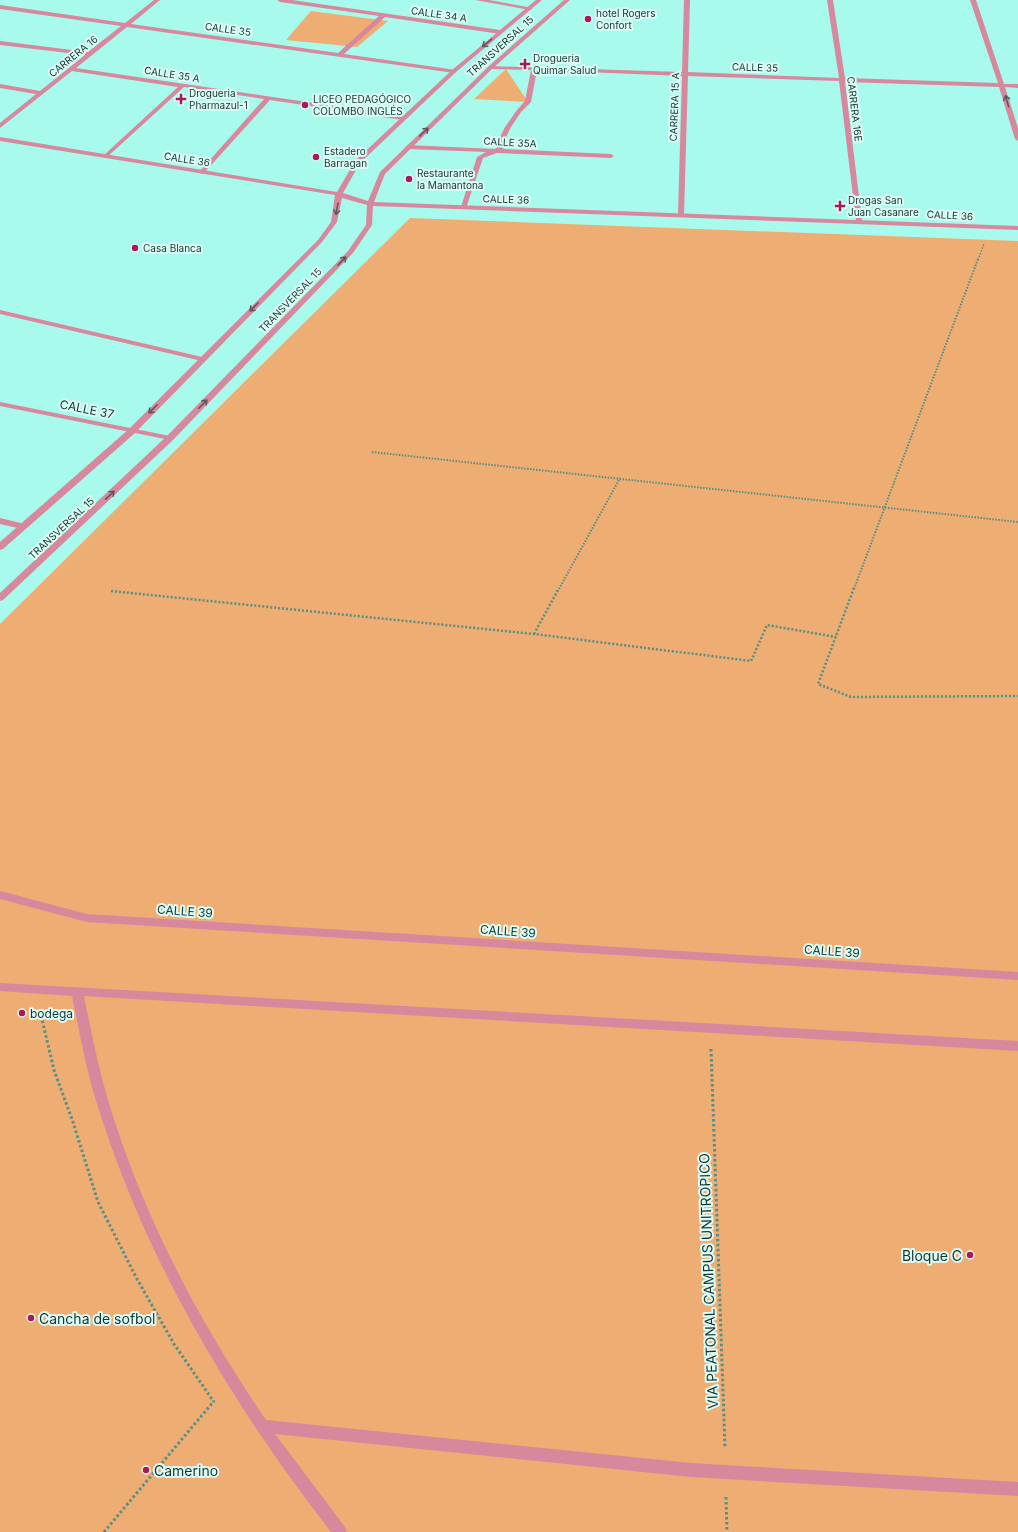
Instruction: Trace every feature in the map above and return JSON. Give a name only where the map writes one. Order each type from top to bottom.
[{"type":"street","name":"CARRERA 16","points":[[0,126],[157,0]]},
{"type":"street","name":"CALLE 34 A","points":[[280,0],[500,32]]},
{"type":"street","points":[[478,0],[530,8]]},
{"type":"street","name":"TRANSVERSAL 15","points":[[0,547],[132,430],[320,241],[334,222],[339,194],[357,162],[454,71],[538,0]]},
{"type":"street","name":"TRANSVERSAL 15","points":[[0,598],[170,438],[351,252],[369,225],[370,204],[382,173],[491,67],[567,0]]},
{"type":"street","name":"CARRERA 15 A","points":[[681,214],[687,0]]},
{"type":"street","name":"CARRERA 16E","points":[[830,0],[842,80],[859,221]]},
{"type":"street","points":[[973,0],[1018,139]]},
{"type":"street","name":"CALLE 35","points":[[0,7],[454,71]]},
{"type":"street","points":[[339,54],[384,15]]},
{"type":"street","points":[[0,43],[89,54]]},
{"type":"street","name":"CALLE 35","points":[[491,67],[1018,86]]},
{"type":"street","name":"CALLE 35 A","points":[[72,69],[404,118]]},
{"type":"street","points":[[464,207],[480,157],[502,147],[502,141],[511,123],[522,107],[528,102],[534,69]]},
{"type":"street","points":[[0,86],[41,93]]},
{"type":"street","points":[[106,156],[182,86]]},
{"type":"street","points":[[202,172],[269,98]]},
{"type":"street","name":"CALLE 36","points":[[0,139],[339,194],[353,200],[370,204],[681,214],[1018,228]]},
{"type":"street","name":"CALLE 35A","points":[[408,147],[611,156]]},
{"type":"street","points":[[0,312],[202,359]]},
{"type":"street","name":"CALLE 37","points":[[0,404],[170,438]]},
{"type":"street","points":[[0,520],[22,526]]},
{"type":"street","name":"CALLE 39","points":[[0,895],[87,918],[1018,976]]},
{"type":"street","points":[[0,987],[1018,1046]]},
{"type":"street","points":[[78,992],[89,1051],[106,1112],[128,1176],[190,1311],[231,1381],[280,1453],[340,1532]]},
{"type":"street","points":[[262,1426],[691,1470],[1018,1489]]},
{"type":"path","points":[[990,227],[818,684],[851,697],[1018,696]]},
{"type":"path","points":[[372,452],[1018,522]]},
{"type":"path","points":[[534,634],[620,478]]},
{"type":"path","points":[[111,591],[534,634],[751,661],[767,625],[836,637]]},
{"type":"path","points":[[39,1007],[54,1070],[73,1122],[98,1202],[137,1279],[174,1344],[214,1402]]},
{"type":"path","name":"VIA PEATONAL CAMPUS UNITROPICO","points":[[710,1029],[727,1532]]},
{"type":"path","points":[[104,1532],[231,1381]]},
{"type":"shaded area","points":[[311,11],[388,21],[357,47],[286,40]]},
{"type":"shaded area","points":[[506,69],[528,102],[474,99]]},
{"type":"shaded area","points":[[410,218],[1018,241],[1018,1532],[0,1532],[0,624]]},
{"type":"place","name":"hotel Rogers Confort","points":[[588,19]]},
{"type":"place","name":"Drogueria Quimar Salud","points":[[525,64]]},
{"type":"place","name":"Drogueria Pharmazul-1","points":[[181,99]]},
{"type":"place","name":"LICEO PEDAGÓGICO COLOMBO INGLÉS","points":[[305,105]]},
{"type":"place","name":"Estadero Barragan","points":[[316,157]]},
{"type":"place","name":"Restaurante la Mamantona","points":[[409,179]]},
{"type":"place","name":"Drogas San Juan Casanare","points":[[840,206]]},
{"type":"place","name":"Casa Blanca","points":[[135,248]]},
{"type":"place","name":"bodega","points":[[22,1013]]},
{"type":"place","name":"Bloque C","points":[[970,1255]]},
{"type":"place","name":"Cancha de sofbol","points":[[31,1318]]},
{"type":"place","name":"Camerino","points":[[146,1470]]}]
